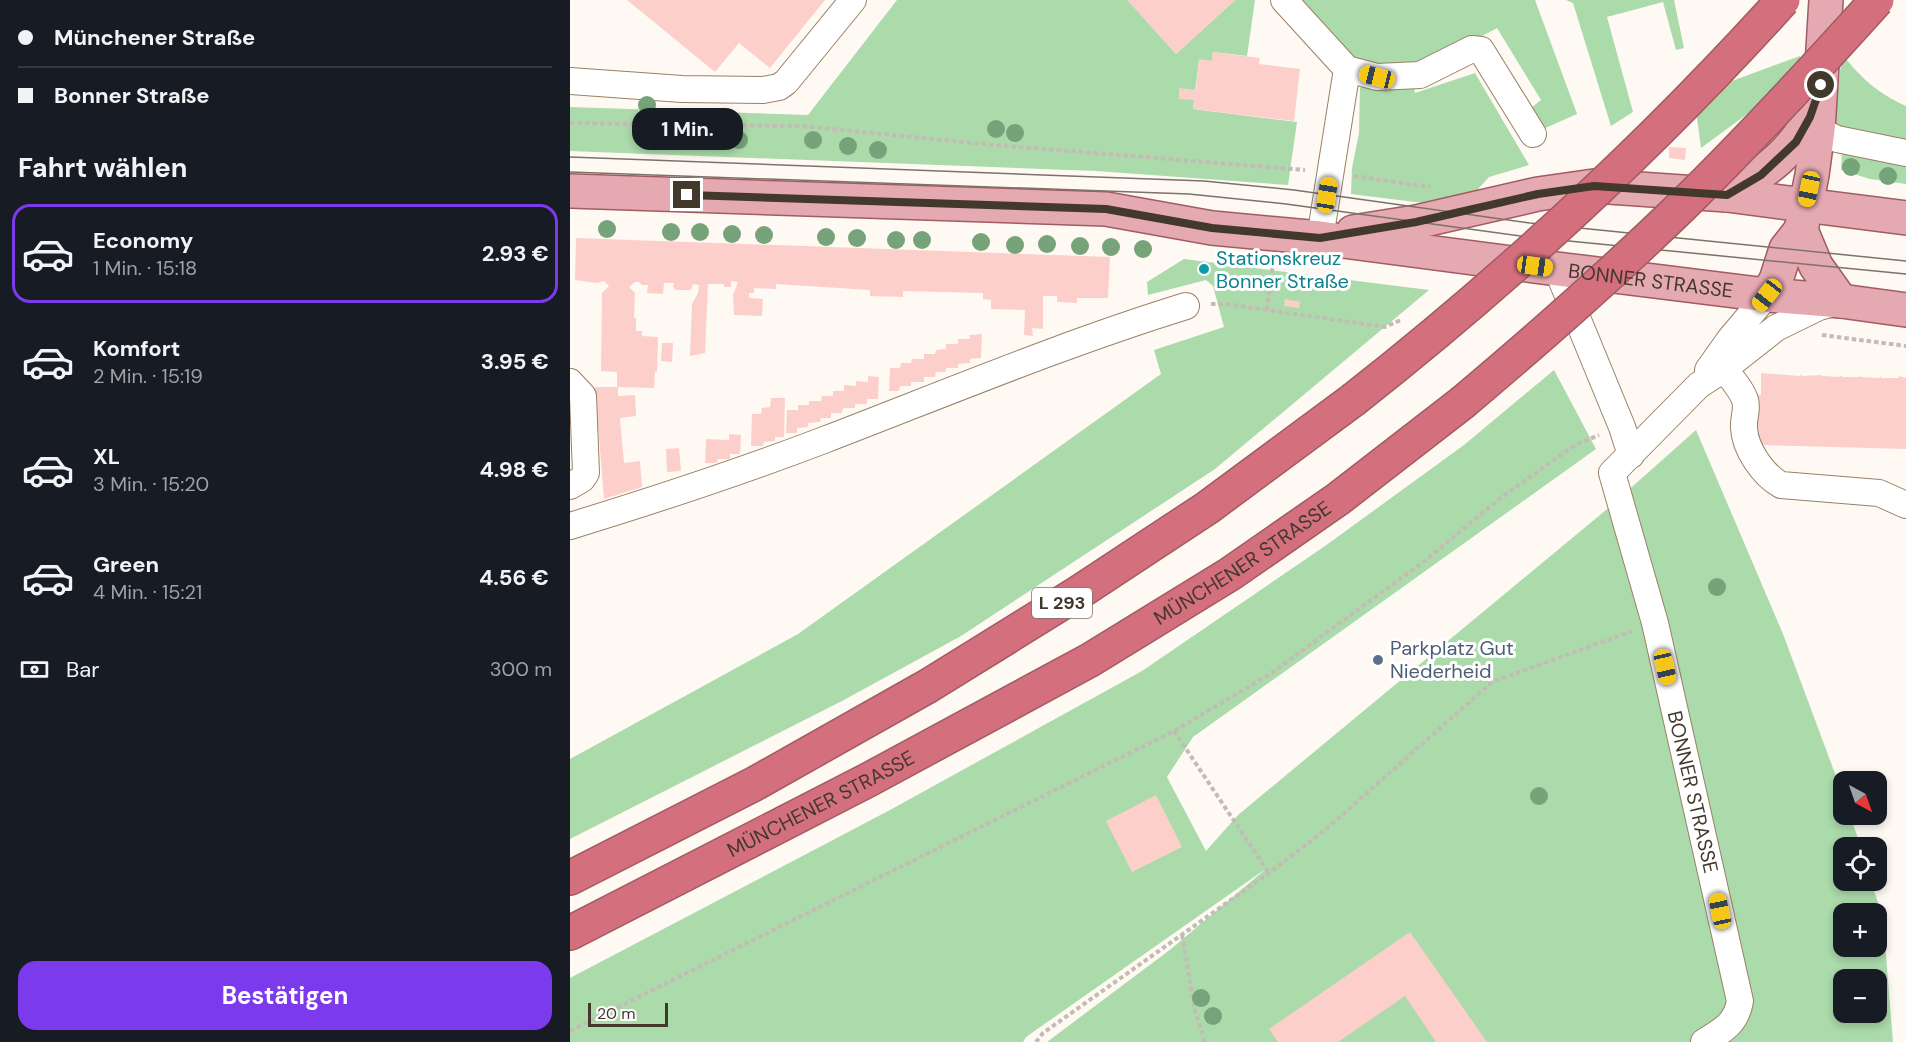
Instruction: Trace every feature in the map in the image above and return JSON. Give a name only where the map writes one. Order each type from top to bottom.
[{"type":"highway","name":"L 293","points":[[570,878],[756,783],[928,686],[1078,593],[1207,508],[1416,351],[1538,246],[1687,103],[1783,0]]},
{"type":"highway","name":"MÜNCHENER STRASSE","points":[[570,933],[867,780],[1090,660],[1230,574],[1338,499],[1462,403],[1544,334],[1683,205],[1756,131],[1877,0]]},
{"type":"highway","points":[[570,955],[597,936],[643,895]]},
{"type":"main road","points":[[1826,0],[1818,130],[1806,203],[1816,266],[1841,301]]},
{"type":"main road","points":[[1727,195],[1761,175],[1796,142],[1810,117],[1821,85]]},
{"type":"main road","name":"BONNER STRASSE","points":[[1320,238],[1416,222],[1538,194],[1594,186],[1806,203],[1906,218]]},
{"type":"main road","name":"BONNER STRASSE","points":[[570,191],[1106,209],[1212,228],[1320,238],[1546,268],[1906,310]]},
{"type":"main road","name":"BONNER STRASSE","points":[[1767,295],[1776,280],[1786,249],[1806,203]]},
{"type":"street","points":[[570,81],[682,90],[763,90],[779,87],[786,82],[853,0]]},
{"type":"street","points":[[1284,0],[1347,69],[1377,77],[1420,75],[1472,49],[1481,50],[1533,134]]},
{"type":"street","points":[[1320,238],[1347,69]]},
{"type":"street","points":[[1818,130],[1837,140],[1906,153]]},
{"type":"street","points":[[1546,268],[1622,427],[1631,455]]},
{"type":"street","name":"BONNER STRASSE","points":[[1699,385],[1713,361],[1767,295]]},
{"type":"street","name":"BONNER STRASSE","points":[[1704,1042],[1724,1030],[1737,1015],[1740,1001],[1655,622],[1612,473],[1699,385],[1724,369],[1776,328],[1811,310],[1841,301]]},
{"type":"street","points":[[570,526],[711,481],[824,440],[1014,365],[1186,306]]},
{"type":"street","points":[[1724,369],[1738,386],[1745,400],[1744,427],[1747,442],[1762,469],[1772,480],[1781,485],[1879,493],[1906,505]]},
{"type":"street","points":[[570,382],[583,396],[586,473],[582,479],[570,486]]},
{"type":"path","points":[[570,123],[801,126],[994,145],[1290,169]]},
{"type":"path","points":[[1352,176],[1431,187]]},
{"type":"path","points":[[1267,310],[1277,234]]},
{"type":"path","points":[[1186,306],[1219,303],[1385,327],[1406,318]]},
{"type":"path","points":[[1820,335],[1852,341],[1906,346]]},
{"type":"path","points":[[570,1031],[1174,731],[1270,674],[1426,560],[1499,499],[1575,445],[1598,436]]},
{"type":"path","points":[[1036,1042],[1043,1033],[1269,873],[1324,831],[1492,682],[1655,622]]},
{"type":"path","points":[[1174,731],[1269,873]]},
{"type":"path","points":[[1182,934],[1195,1011],[1204,1042]]},
{"type":"green space","points":[[897,0],[1128,0],[1176,54],[1235,0],[1255,0],[1247,56],[1213,52],[1212,61],[1199,60],[1193,109],[1297,122],[1288,185],[1096,171],[570,151],[570,107],[808,115]]},
{"type":"green space","points":[[1300,0],[1535,0],[1577,114],[1543,129],[1530,109],[1541,100],[1497,28],[1419,70],[1355,63]]},
{"type":"green space","points":[[1566,0],[1674,0],[1684,48],[1676,50],[1663,2],[1607,17],[1633,112],[1611,126],[1573,3]]},
{"type":"green space","points":[[1842,54],[1870,84],[1906,106],[1906,143],[1834,128]]},
{"type":"green space","points":[[1800,56],[1800,75],[1701,148],[1694,95]]},
{"type":"green space","points":[[1475,73],[1529,165],[1489,177],[1470,198],[1439,205],[1351,194],[1352,168],[1359,133],[1360,88],[1370,81],[1412,80],[1415,93]]},
{"type":"green space","points":[[1842,151],[1906,163],[1906,184],[1870,179],[1841,170]]},
{"type":"green space","points":[[1184,259],[1429,290],[1215,469],[961,636],[842,701],[570,839],[570,759],[798,634],[1161,374],[1154,350],[1224,327],[1213,286],[1206,280],[1148,295],[1147,282]]},
{"type":"green space","points":[[1554,370],[1596,449],[1193,737],[1167,777],[1206,851],[1238,815],[1606,510],[1696,430],[1783,634],[1834,771],[1833,825],[1853,825],[1858,837],[1833,837],[1833,891],[1874,891],[1878,903],[1833,903],[1833,957],[1886,957],[1893,1042],[1047,1042],[1171,949],[1267,868],[1026,1037],[1023,1042],[570,1042],[570,978],[890,810],[1142,671],[1325,546],[1464,445]]},
{"type":"building","points":[[627,0],[825,0],[770,68],[739,43],[715,72]]},
{"type":"building","points":[[1127,0],[1235,0],[1176,54]]},
{"type":"building","points":[[1213,52],[1260,58],[1259,64],[1300,69],[1294,121],[1193,109],[1194,100],[1179,99],[1179,88],[1196,90],[1199,59],[1212,61]]},
{"type":"building","points":[[1669,147],[1686,148],[1685,160],[1669,158]]},
{"type":"building","points":[[576,238],[1110,257],[1108,298],[1077,298],[1077,303],[1057,302],[1057,296],[1043,296],[1043,329],[1032,328],[1033,336],[1024,335],[1025,310],[991,309],[991,300],[983,299],[983,293],[903,291],[903,297],[870,296],[870,290],[776,284],[776,289],[754,288],[754,293],[749,293],[749,298],[763,299],[762,316],[734,315],[733,295],[738,282],[731,281],[731,287],[724,287],[724,284],[708,284],[705,353],[690,356],[692,304],[698,293],[699,285],[693,284],[691,290],[676,290],[673,287],[674,283],[664,283],[663,294],[647,293],[648,285],[635,282],[629,287],[635,293],[636,331],[642,331],[642,336],[658,337],[657,372],[655,372],[654,388],[617,387],[617,372],[601,371],[602,293],[609,286],[604,281],[597,283],[575,280]]},
{"type":"building","points":[[1285,299],[1300,302],[1299,308],[1284,306]]},
{"type":"building","points":[[982,334],[981,358],[970,359],[970,363],[958,364],[958,368],[946,368],[946,372],[936,372],[935,377],[924,377],[924,382],[911,382],[911,386],[900,386],[899,391],[889,391],[890,368],[900,368],[901,363],[911,363],[912,359],[924,359],[924,354],[935,354],[936,350],[946,349],[946,344],[958,344],[958,339],[970,339],[969,335]]},
{"type":"building","points":[[662,343],[673,343],[672,362],[661,361]]},
{"type":"building","points":[[1761,373],[1906,378],[1906,449],[1759,445],[1752,394],[1761,395]]},
{"type":"building","points":[[868,376],[879,377],[878,399],[867,399],[867,404],[855,404],[855,408],[843,408],[842,413],[831,413],[831,418],[821,418],[820,422],[808,423],[808,427],[797,428],[797,433],[786,433],[787,410],[798,410],[798,405],[809,405],[809,401],[821,401],[822,396],[833,396],[833,391],[844,391],[844,385],[856,386],[856,381],[868,382]]},
{"type":"building","points":[[595,387],[618,387],[618,396],[635,395],[636,416],[620,418],[624,463],[640,461],[642,487],[604,499]]},
{"type":"building","points":[[771,398],[785,398],[784,437],[775,437],[775,441],[764,442],[763,446],[751,446],[752,414],[761,414],[762,408],[770,407]]},
{"type":"building","points":[[729,434],[741,435],[740,454],[730,454],[730,459],[718,459],[717,463],[705,463],[706,439],[729,440]]},
{"type":"building","points":[[679,448],[681,471],[667,472],[666,449]]},
{"type":"building","points":[[1156,795],[1182,847],[1132,872],[1106,821]]},
{"type":"building","points":[[1410,932],[1487,1042],[1436,1042],[1405,996],[1338,1042],[1278,1042],[1269,1029]]},
{"type":"tram line","points":[[570,157],[1204,181],[1294,190],[1530,223],[1906,261]]},
{"type":"tram line","points":[[570,172],[1189,194],[1286,204],[1528,237],[1906,274]]},
{"type":"place","name":"Stationskreuz Bonner Straße","points":[[1204,269]]},
{"type":"place","name":"Parkplatz Gut Niederheid","points":[[1378,660]]},
{"type":"route","points":[[687,195],[1106,209],[1212,228],[1320,238],[1416,222],[1538,194],[1594,186],[1727,195],[1761,175],[1796,142],[1810,117],[1821,85]]}]
